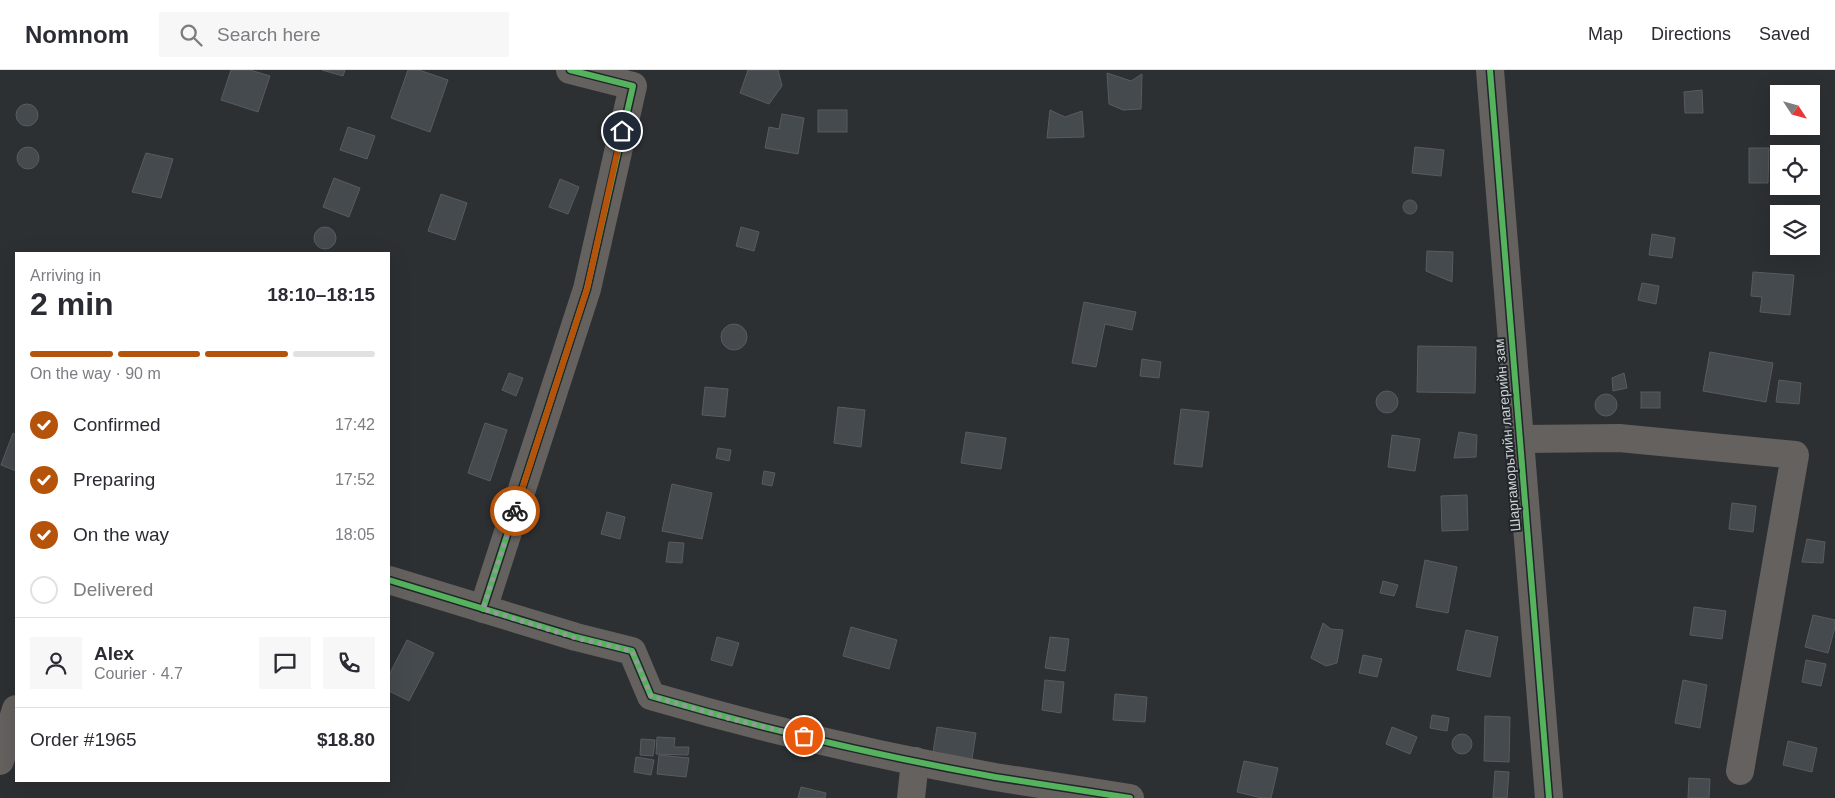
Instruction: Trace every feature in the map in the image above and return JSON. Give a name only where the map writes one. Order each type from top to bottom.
[{"type":"street","points":[[483,609],[587,289],[633,86],[570,70]]},
{"type":"street","name":"Шаргаморьтийн лагерийн зам","points":[[1490,70],[1548,798]]},
{"type":"street","points":[[1520,439],[1619,438],[1795,456],[1740,771]]},
{"type":"street","points":[[390,580],[576,638],[632,651],[651,696],[731,719],[915,761],[1130,798]]},
{"type":"street","points":[[0,761],[15,712]]},
{"type":"street","points":[[911,798],[915,761]]},
{"type":"building","points":[[231,70],[250,70],[270,76],[258,112],[221,100]]},
{"type":"building","points":[[322,70],[345,70],[343,76]]},
{"type":"building","points":[[408,70],[419,70],[448,80],[430,132],[391,118]]},
{"type":"building","points":[[748,70],[778,70],[782,86],[769,104],[740,93]]},
{"type":"building","points":[[1107,73],[1131,81],[1142,74],[1141,109],[1123,110],[1109,104]]},
{"type":"building","points":[[1702,90],[1703,113],[1685,113],[1684,92]]},
{"type":"building","points":[[27,104],[35,107],[38,115],[35,123],[27,126],[19,123],[16,115],[19,107]]},
{"type":"building","points":[[818,110],[847,110],[847,132],[818,132]]},
{"type":"building","points":[[1050,110],[1065,117],[1082,111],[1084,137],[1047,138]]},
{"type":"building","points":[[782,114],[804,118],[798,154],[765,148],[769,127],[779,129]]},
{"type":"building","points":[[348,127],[375,136],[367,159],[340,150]]},
{"type":"building","points":[[28,147],[36,150],[39,158],[36,166],[28,169],[20,166],[17,158],[20,150]]},
{"type":"building","points":[[1415,147],[1444,150],[1441,176],[1412,173]]},
{"type":"building","points":[[1749,148],[1769,148],[1768,183],[1749,183]]},
{"type":"building","points":[[146,153],[173,159],[161,198],[132,192]]},
{"type":"building","points":[[334,178],[360,188],[349,217],[323,207]]},
{"type":"building","points":[[560,179],[579,187],[568,214],[549,207]]},
{"type":"building","points":[[441,194],[467,203],[455,240],[428,231]]},
{"type":"building","points":[[1410,200],[1415,202],[1417,207],[1415,212],[1410,214],[1405,212],[1403,207],[1405,202]]},
{"type":"building","points":[[325,227],[333,230],[336,238],[333,246],[325,249],[317,246],[314,238],[317,230]]},
{"type":"building","points":[[741,227],[759,232],[754,251],[736,246]]},
{"type":"building","points":[[1652,234],[1675,238],[1672,258],[1649,255]]},
{"type":"building","points":[[1427,251],[1453,252],[1452,282],[1426,271]]},
{"type":"building","points":[[1753,272],[1794,275],[1790,315],[1760,312],[1762,297],[1751,296]]},
{"type":"building","points":[[1642,283],[1659,286],[1656,304],[1638,300]]},
{"type":"building","points":[[1084,302],[1136,312],[1132,330],[1105,324],[1096,367],[1072,363]]},
{"type":"building","points":[[734,324],[743,328],[747,337],[743,346],[734,350],[725,346],[721,337],[725,328]]},
{"type":"building","points":[[1418,346],[1476,347],[1475,393],[1417,392]]},
{"type":"building","points":[[1710,352],[1773,363],[1766,402],[1703,391]]},
{"type":"building","points":[[1142,359],[1161,362],[1159,378],[1140,376]]},
{"type":"building","points":[[509,373],[523,378],[516,396],[502,390]]},
{"type":"building","points":[[1624,373],[1627,388],[1613,391],[1612,378]]},
{"type":"building","points":[[1779,380],[1801,383],[1799,404],[1776,402]]},
{"type":"building","points":[[705,387],[728,389],[725,417],[702,415]]},
{"type":"building","points":[[1387,391],[1395,394],[1398,402],[1395,410],[1387,413],[1379,410],[1376,402],[1379,394]]},
{"type":"building","points":[[1641,392],[1660,392],[1660,408],[1641,408]]},
{"type":"building","points":[[1606,394],[1614,397],[1617,405],[1614,413],[1606,416],[1598,413],[1595,405],[1598,397]]},
{"type":"building","points":[[838,407],[865,410],[861,447],[834,443]]},
{"type":"building","points":[[1181,409],[1209,412],[1202,467],[1174,464]]},
{"type":"building","points":[[485,423],[507,430],[490,481],[468,473]]},
{"type":"building","points":[[966,432],[1006,438],[1001,469],[961,463]]},
{"type":"building","points":[[1459,432],[1477,435],[1476,457],[1454,458]]},
{"type":"building","points":[[13,433],[15,434],[15,471],[1,465]]},
{"type":"building","points":[[1392,435],[1420,439],[1415,471],[1388,467]]},
{"type":"building","points":[[718,448],[731,450],[729,461],[716,458]]},
{"type":"building","points":[[764,471],[775,473],[772,486],[762,484]]},
{"type":"building","points":[[672,484],[712,493],[702,539],[662,531]]},
{"type":"building","points":[[1467,495],[1468,530],[1442,531],[1441,496]]},
{"type":"building","points":[[1732,503],[1756,506],[1753,532],[1729,529]]},
{"type":"building","points":[[607,512],[625,517],[620,539],[601,534]]},
{"type":"building","points":[[1807,539],[1825,542],[1823,563],[1802,562]]},
{"type":"building","points":[[669,542],[684,543],[682,563],[666,562]]},
{"type":"building","points":[[1425,560],[1457,567],[1448,613],[1416,607]]},
{"type":"building","points":[[1383,581],[1398,585],[1394,596],[1380,593]]},
{"type":"building","points":[[1694,607],[1726,611],[1722,639],[1690,635]]},
{"type":"building","points":[[1813,615],[1835,620],[1828,653],[1805,647]]},
{"type":"building","points":[[1323,623],[1331,629],[1343,630],[1337,663],[1326,666],[1311,658]]},
{"type":"building","points":[[851,627],[897,640],[889,669],[843,656]]},
{"type":"building","points":[[1466,630],[1498,637],[1490,677],[1457,670]]},
{"type":"building","points":[[717,637],[739,643],[732,666],[711,660]]},
{"type":"building","points":[[1050,637],[1069,639],[1065,671],[1045,668]]},
{"type":"building","points":[[407,640],[434,653],[409,701],[390,692],[390,673]]},
{"type":"building","points":[[1363,655],[1382,659],[1377,677],[1359,673]]},
{"type":"building","points":[[1806,660],[1826,664],[1821,686],[1802,682]]},
{"type":"building","points":[[1045,680],[1064,682],[1061,713],[1042,710]]},
{"type":"building","points":[[1683,680],[1707,685],[1700,728],[1675,723]]},
{"type":"building","points":[[1115,694],[1147,697],[1145,722],[1113,720]]},
{"type":"building","points":[[1432,715],[1449,718],[1447,731],[1430,728]]},
{"type":"building","points":[[1485,716],[1510,717],[1509,762],[1484,761]]},
{"type":"building","points":[[937,727],[976,733],[971,765],[932,759]]},
{"type":"building","points":[[1392,727],[1417,737],[1410,754],[1386,744]]},
{"type":"building","points":[[1462,734],[1469,737],[1472,744],[1469,751],[1462,754],[1455,751],[1452,744],[1455,737]]},
{"type":"building","points":[[657,737],[675,738],[674,747],[689,747],[688,755],[656,754]]},
{"type":"building","points":[[641,739],[655,740],[653,756],[640,755]]},
{"type":"building","points":[[1788,741],[1817,748],[1812,772],[1783,765]]},
{"type":"building","points":[[659,755],[689,758],[686,777],[657,774]]},
{"type":"building","points":[[636,757],[654,760],[651,775],[634,772]]},
{"type":"building","points":[[1244,761],[1278,768],[1271,798],[1262,798],[1237,792]]},
{"type":"building","points":[[1495,771],[1509,772],[1507,798],[1493,798]]},
{"type":"building","points":[[1689,778],[1710,779],[1709,798],[1688,798]]},
{"type":"building","points":[[801,787],[826,793],[825,798],[798,798]]},
{"type":"cycle path","points":[[483,609],[587,289],[633,86],[570,70]]},
{"type":"cycle path","points":[[1490,70],[1549,798]]},
{"type":"cycle path","points":[[390,580],[576,637],[632,651],[651,696],[779,731],[908,760],[995,777],[1130,798]]},
{"type":"way so far","points":[[515,511],[483,609],[576,638],[632,651],[651,696],[731,719],[804,736]]},
{"type":"route","points":[[515,511],[587,289],[622,131]]}]
